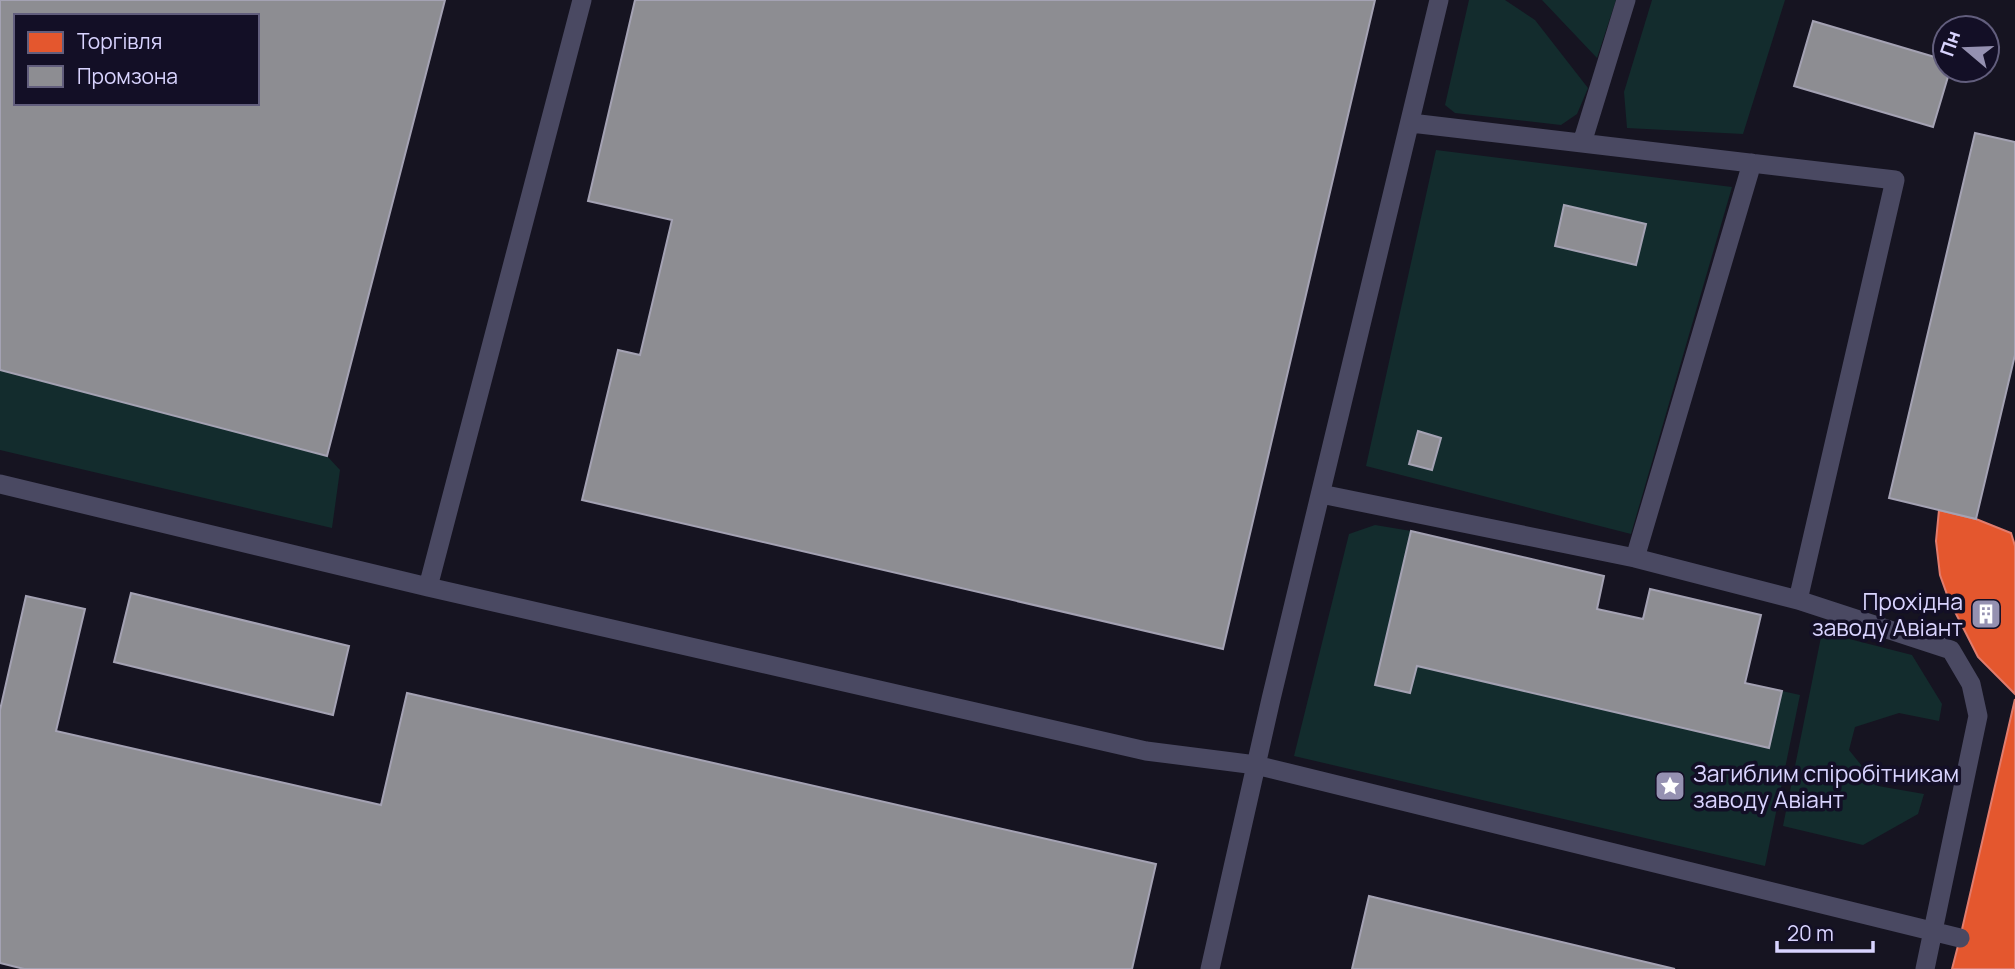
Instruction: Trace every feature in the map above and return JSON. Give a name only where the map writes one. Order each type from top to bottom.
[{"type":"lane","points":[[428,587],[582,0]]},
{"type":"lane","points":[[1210,969],[1256,765],[1439,0]]},
{"type":"lane","points":[[1583,143],[1626,0]]},
{"type":"lane","points":[[1411,123],[1895,180],[1798,600]]},
{"type":"lane","points":[[1635,558],[1752,163]]},
{"type":"lane","points":[[0,484],[428,587],[1146,751],[1256,765],[1959,938]]},
{"type":"lane","points":[[1321,494],[1635,558],[1798,600],[1951,649],[1972,684],[1978,716],[1925,969]]},
{"type":"green space","points":[[1469,0],[1505,0],[1535,20],[1588,88],[1577,114],[1561,125],[1455,113],[1445,105]]},
{"type":"green space","points":[[1542,0],[1616,0],[1597,58]]},
{"type":"green space","points":[[1652,0],[1785,0],[1743,134],[1627,128],[1624,92]]},
{"type":"green space","points":[[1436,150],[1732,187],[1631,534],[1366,466]]},
{"type":"green space","points":[[0,370],[327,456],[340,470],[332,528],[0,450]]},
{"type":"green space","points":[[1375,525],[1411,531],[1375,685],[1410,693],[1417,666],[1769,748],[1782,691],[1800,695],[1765,866],[1294,756],[1349,534]]},
{"type":"green space","points":[[1822,632],[1912,655],[1942,704],[1939,721],[1899,713],[1855,727],[1849,750],[1878,786],[1924,794],[1918,814],[1863,845],[1783,826]]},
{"type":"building: Торгівля","name":"Прохідна заводу Авіант","points":[[1939,510],[1976,519],[2011,533],[2015,546],[2015,694],[1978,657],[1949,600],[1940,575],[1936,541]]},
{"type":"building: Торгівля","points":[[2015,699],[2015,969],[1952,969],[1960,938]]},
{"type":"building: Промзона","points":[[0,0],[445,0],[327,456],[0,370]]},
{"type":"building: Промзона","points":[[635,0],[1375,0],[1223,649],[582,500],[618,350],[640,355],[672,220],[588,201]]},
{"type":"building: Промзона","points":[[1813,21],[1931,56],[1931,84],[1946,84],[1933,127],[1794,86]]},
{"type":"building: Промзона","points":[[1975,133],[2015,142],[2015,355],[1976,519],[1889,498]]},
{"type":"building: Промзона","points":[[1564,205],[1646,224],[1636,265],[1555,246]]},
{"type":"building: Промзона","points":[[1418,431],[1441,438],[1432,470],[1409,464]]},
{"type":"building: Промзона","points":[[1411,531],[1604,576],[1597,609],[1643,619],[1650,589],[1761,615],[1745,683],[1782,691],[1769,748],[1417,666],[1410,693],[1375,685]]},
{"type":"building: Промзона","points":[[131,593],[349,646],[333,715],[114,662]]},
{"type":"building: Промзона","points":[[26,596],[85,609],[56,731],[381,805],[407,693],[1156,864],[1132,969],[24,969],[0,963],[0,710]]},
{"type":"building: Промзона","points":[[1369,896],[1675,969],[1352,969]]},
{"type":"place","name":"Прохідна заводу Авіант","points":[[1986,614]]},
{"type":"place","name":"Загиблим спіробітникам заводу Авіант","points":[[1670,786]]}]
